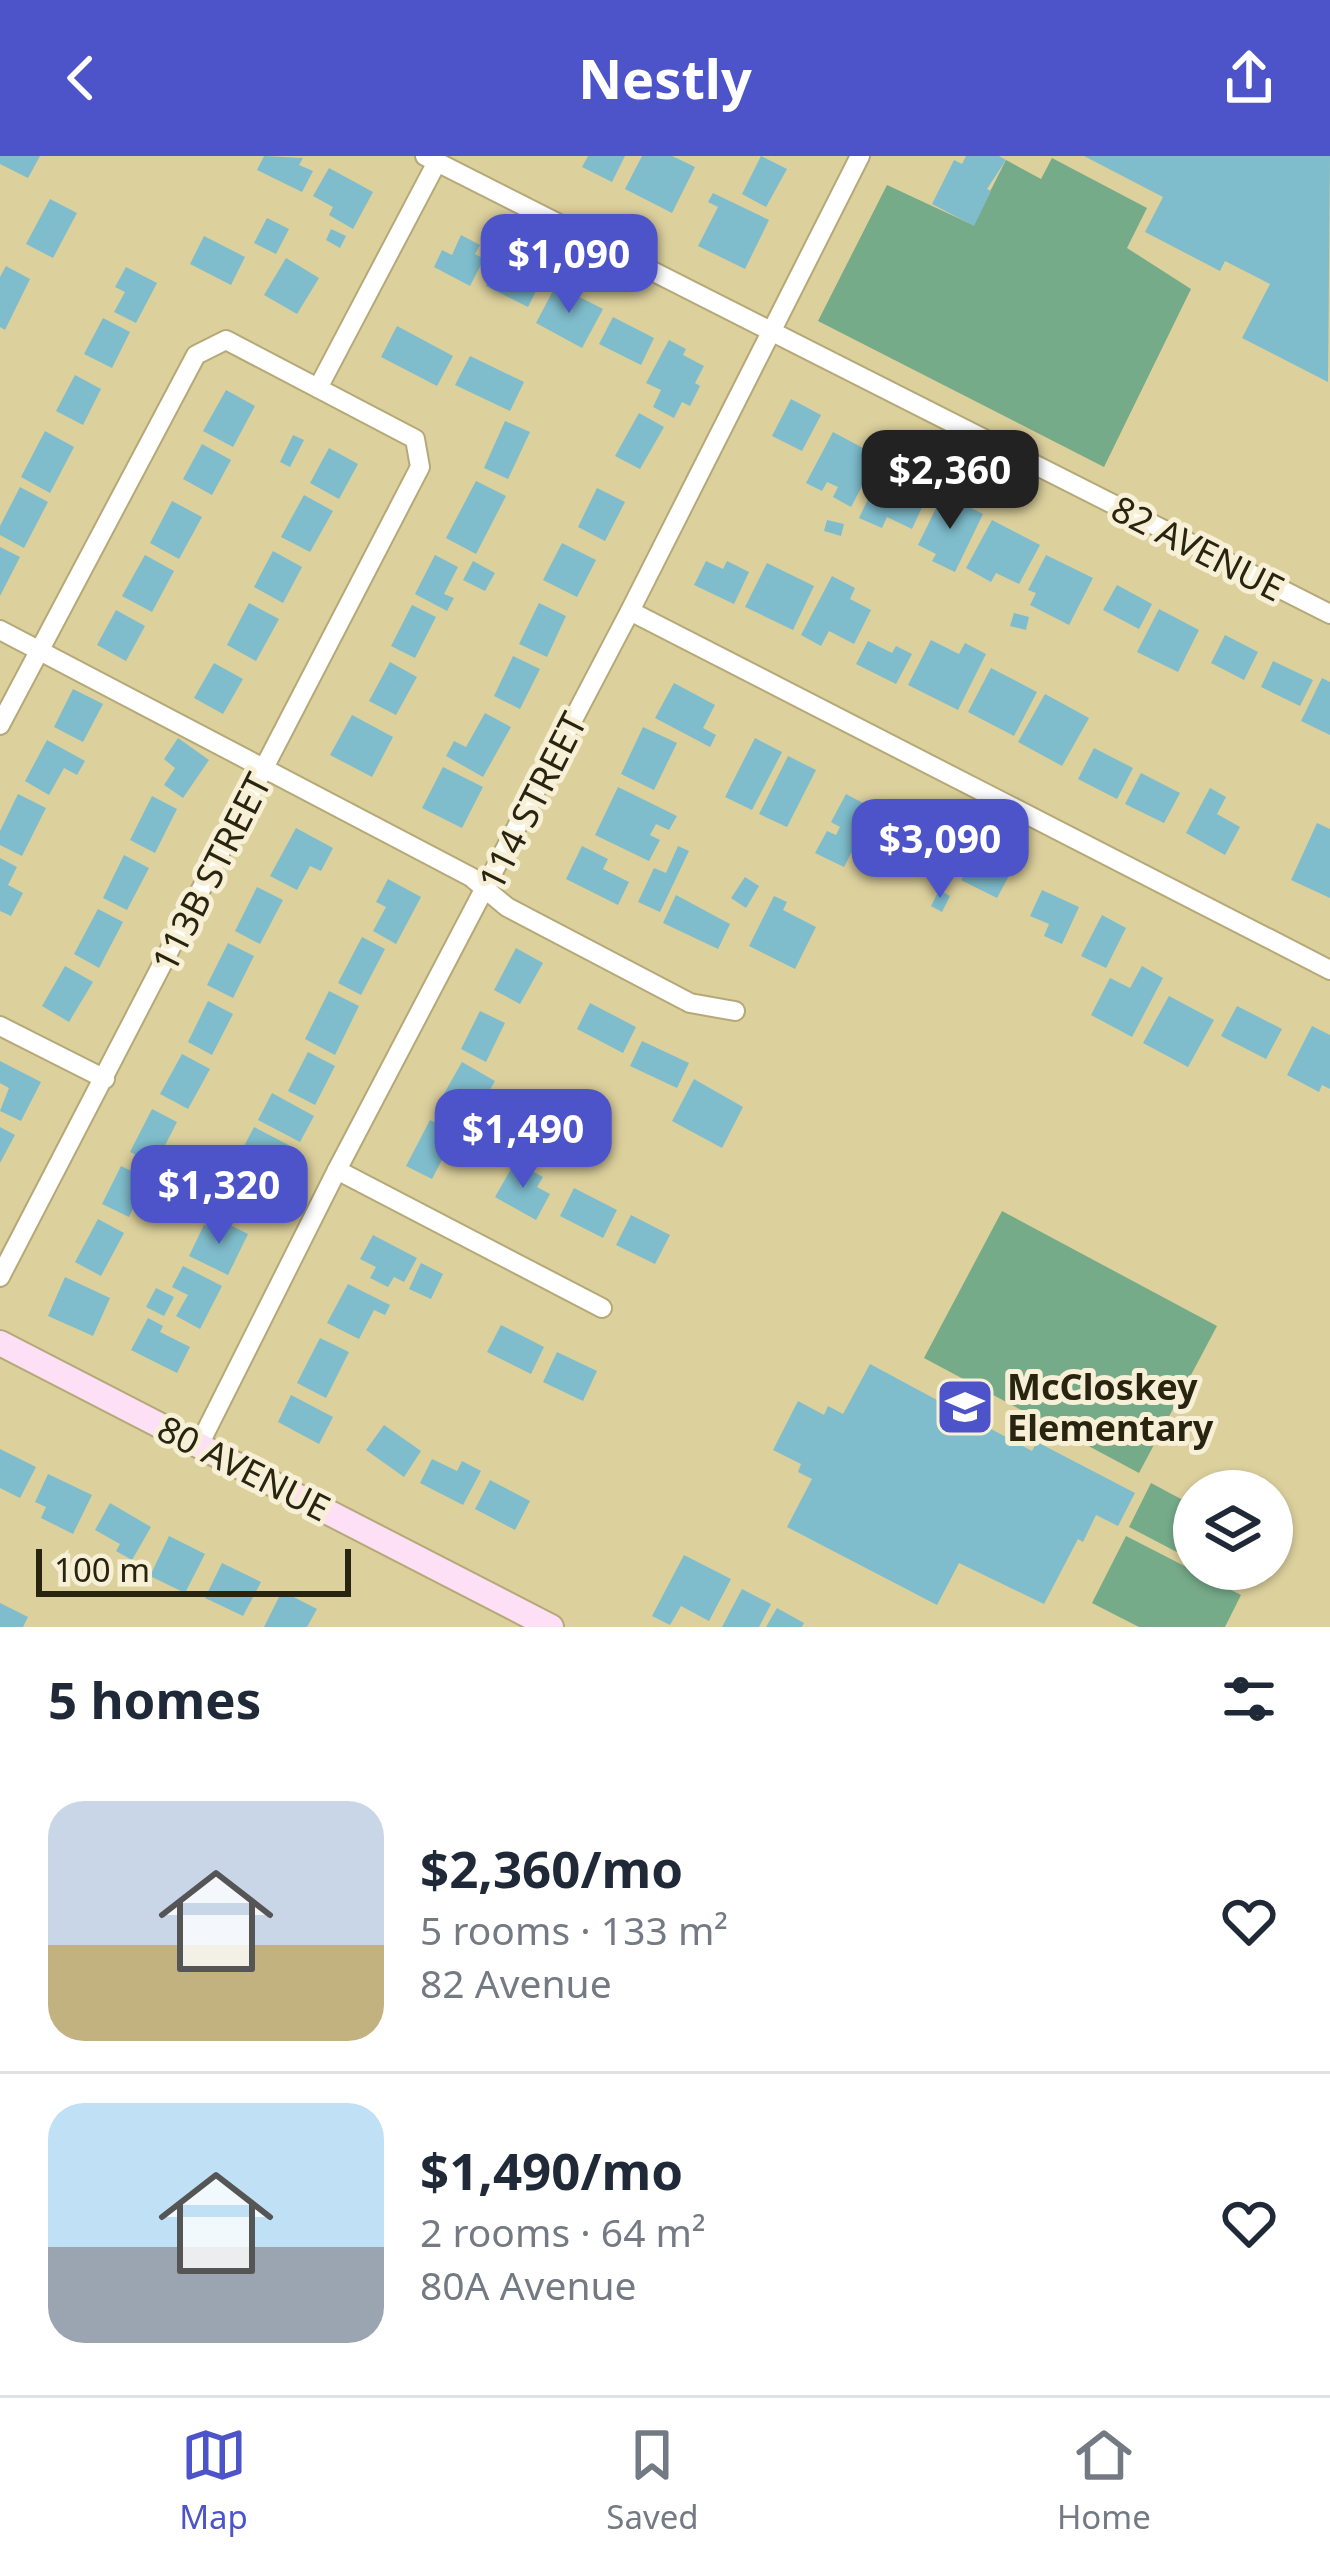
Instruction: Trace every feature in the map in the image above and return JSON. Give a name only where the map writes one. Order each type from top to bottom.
[{"type":"street","name":"114 STREET","points":[[199,1444],[860,156]]},
{"type":"street","name":"82 AVENUE","points":[[431,159],[1330,614]]},
{"type":"street","points":[[0,725],[196,355],[226,340],[318,388],[431,159]]},
{"type":"street","name":"113B STREET","points":[[0,1277],[420,467],[415,440],[318,388]]},
{"type":"street","points":[[630,611],[1330,970]]},
{"type":"street","points":[[0,630],[471,877],[507,907],[690,1003],[735,1011]]},
{"type":"street","points":[[0,1026],[105,1079]]},
{"type":"street","points":[[338,1170],[602,1308]]},
{"type":"street","name":"80 AVENUE","points":[[0,1342],[550,1627]]},
{"type":"green space","points":[[1052,158],[1147,208],[1127,248],[1191,289],[1104,467],[818,321],[887,185],[973,225],[1006,160],[1041,179]]},
{"type":"green space","points":[[1002,1211],[1217,1326],[1139,1473],[924,1358]]},
{"type":"green space","points":[[1151,1483],[1173,1495],[1173,1550],[1129,1527]]},
{"type":"green space","points":[[1126,1536],[1173,1560],[1173,1590],[1231,1590],[1241,1595],[1225,1627],[1139,1627],[1092,1603]]},
{"type":"building","points":[[0,156],[40,156],[28,178],[0,164]]},
{"type":"building","points":[[264,156],[303,158],[299,165],[313,171],[302,192],[257,170]]},
{"type":"building","points":[[588,156],[625,156],[612,182],[582,167]]},
{"type":"building","points":[[642,156],[672,156],[695,167],[672,213],[625,189]]},
{"type":"building","points":[[761,156],[787,169],[766,207],[742,194]]},
{"type":"building","points":[[966,156],[1006,160],[987,189],[991,191],[974,226],[932,204],[954,160],[962,164]]},
{"type":"building","points":[[1084,156],[1330,156],[1328,382],[1242,338],[1270,284],[1225,261],[1220,271],[1145,232],[1163,197]]},
{"type":"building","points":[[329,168],[373,192],[353,229],[329,215],[333,207],[313,196]]},
{"type":"building","points":[[713,193],[769,220],[745,269],[698,246],[718,207],[708,202]]},
{"type":"building","points":[[50,199],[77,213],[53,258],[26,244]]},
{"type":"building","points":[[267,218],[289,229],[276,254],[254,243]]},
{"type":"building","points":[[331,229],[346,236],[340,248],[326,240]]},
{"type":"building","points":[[461,235],[480,245],[475,254],[484,259],[470,286],[434,267],[442,250],[452,255]]},
{"type":"building","points":[[204,236],[245,257],[231,285],[190,264]]},
{"type":"building","points":[[501,256],[543,277],[528,307],[486,286]]},
{"type":"building","points":[[286,258],[319,278],[297,314],[264,295]]},
{"type":"building","points":[[6,266],[30,279],[5,330],[0,327],[0,277]]},
{"type":"building","points":[[126,267],[157,283],[136,323],[114,312],[125,292],[115,287]]},
{"type":"building","points":[[556,285],[603,309],[582,348],[536,323]]},
{"type":"building","points":[[613,317],[654,338],[641,365],[599,344]]},
{"type":"building","points":[[103,318],[130,332],[112,368],[84,354]]},
{"type":"building","points":[[397,326],[453,356],[437,386],[381,357]]},
{"type":"building","points":[[669,340],[686,349],[683,355],[704,366],[690,406],[682,402],[674,418],[653,407],[661,390],[646,383]]},
{"type":"building","points":[[470,356],[524,382],[510,411],[455,385]]},
{"type":"building","points":[[75,375],[101,389],[83,425],[56,411]]},
{"type":"building","points":[[226,390],[255,406],[233,447],[203,431]]},
{"type":"building","points":[[791,399],[821,415],[802,451],[772,436]]},
{"type":"building","points":[[639,413],[664,427],[640,469],[615,456]]},
{"type":"building","points":[[505,421],[530,432],[508,479],[484,468]]},
{"type":"building","points":[[45,431],[74,447],[50,493],[21,477]]},
{"type":"building","points":[[833,432],[878,456],[851,507],[833,497],[838,487],[827,482],[822,491],[806,483]]},
{"type":"building","points":[[293,435],[304,440],[290,467],[280,462]]},
{"type":"building","points":[[202,444],[231,460],[212,495],[183,479]]},
{"type":"building","points":[[329,448],[358,464],[339,499],[310,483]]},
{"type":"building","points":[[886,462],[914,476],[910,483],[929,492],[912,529],[887,517],[882,528],[859,518]]},
{"type":"building","points":[[476,481],[506,496],[476,554],[446,538]]},
{"type":"building","points":[[20,487],[48,502],[24,548],[0,535]]},
{"type":"building","points":[[597,488],[625,502],[605,541],[578,527]]},
{"type":"building","points":[[943,494],[983,514],[955,572],[932,561],[936,554],[918,545]]},
{"type":"building","points":[[304,495],[333,511],[310,552],[281,537]]},
{"type":"building","points":[[172,501],[202,517],[179,559],[150,543]]},
{"type":"building","points":[[827,520],[844,524],[841,536],[824,531]]},
{"type":"building","points":[[992,520],[1040,545],[1019,584],[996,573],[991,582],[966,568]]},
{"type":"building","points":[[562,543],[596,560],[577,597],[543,580]]},
{"type":"building","points":[[0,547],[20,557],[0,596]]},
{"type":"building","points":[[273,551],[302,567],[283,603],[254,587]]},
{"type":"building","points":[[145,555],[174,571],[152,612],[122,596]]},
{"type":"building","points":[[435,555],[458,567],[444,594],[454,598],[447,611],[415,594]]},
{"type":"building","points":[[1046,555],[1093,578],[1069,625],[1030,605],[1036,593],[1028,590]]},
{"type":"building","points":[[473,561],[495,573],[485,591],[463,580]]},
{"type":"building","points":[[706,561],[723,569],[727,561],[749,572],[734,604],[694,585]]},
{"type":"building","points":[[767,563],[814,586],[793,630],[745,607]]},
{"type":"building","points":[[832,576],[855,588],[850,599],[871,610],[854,644],[829,631],[821,646],[801,635]]},
{"type":"building","points":[[1117,585],[1152,604],[1139,629],[1103,610]]},
{"type":"building","points":[[249,603],[279,619],[256,661],[227,645]]},
{"type":"building","points":[[539,603],[566,616],[547,657],[519,644]]},
{"type":"building","points":[[412,605],[436,617],[415,658],[391,646]]},
{"type":"building","points":[[1159,609],[1199,630],[1178,672],[1137,652]]},
{"type":"building","points":[[116,610],[145,626],[126,661],[97,645]]},
{"type":"building","points":[[1014,613],[1029,617],[1026,630],[1010,626]]},
{"type":"building","points":[[1225,635],[1258,652],[1244,680],[1211,663]]},
{"type":"building","points":[[931,640],[959,654],[965,643],[986,654],[958,710],[908,685]]},
{"type":"building","points":[[868,641],[892,653],[896,646],[912,654],[896,684],[856,664]]},
{"type":"building","points":[[513,656],[540,669],[520,709],[494,696]]},
{"type":"building","points":[[1273,661],[1313,680],[1300,706],[1261,687]]},
{"type":"building","points":[[390,662],[417,677],[396,715],[369,701]]},
{"type":"building","points":[[214,663],[243,679],[223,714],[194,698]]},
{"type":"building","points":[[991,668],[1037,692],[1014,736],[968,712]]},
{"type":"building","points":[[1322,678],[1330,682],[1330,735],[1301,721]]},
{"type":"building","points":[[674,683],[715,705],[703,728],[716,735],[710,747],[655,718]]},
{"type":"building","points":[[73,689],[103,704],[83,742],[54,727]]},
{"type":"building","points":[[1045,694],[1089,718],[1062,766],[1018,742]]},
{"type":"building","points":[[485,713],[511,727],[483,777],[446,756],[454,741],[466,747]]},
{"type":"building","points":[[352,715],[393,737],[372,777],[330,755]]},
{"type":"building","points":[[643,727],[677,743],[654,790],[621,774]]},
{"type":"building","points":[[178,738],[209,760],[183,798],[164,785],[175,768],[164,759]]},
{"type":"building","points":[[755,738],[782,752],[752,810],[725,797]]},
{"type":"building","points":[[47,740],[85,761],[77,775],[64,768],[49,795],[25,781]]},
{"type":"building","points":[[1094,748],[1133,768],[1117,799],[1078,779]]},
{"type":"building","points":[[788,756],[816,770],[787,827],[759,814]]},
{"type":"building","points":[[443,767],[483,787],[462,828],[422,808]]},
{"type":"building","points":[[1141,773],[1180,793],[1164,823],[1125,804]]},
{"type":"building","points":[[618,787],[677,816],[669,830],[656,824],[650,835],[660,840],[649,861],[595,835]]},
{"type":"building","points":[[1210,788],[1226,797],[1217,814],[1240,827],[1225,855],[1186,833]]},
{"type":"building","points":[[18,794],[46,808],[22,856],[0,845],[0,831]]},
{"type":"building","points":[[846,794],[874,809],[844,867],[815,853],[827,831],[836,835],[840,827],[831,822]]},
{"type":"building","points":[[152,796],[177,809],[155,853],[130,840]]},
{"type":"building","points":[[890,811],[945,837],[931,866],[876,840]]},
{"type":"building","points":[[1317,823],[1330,829],[1330,898],[1291,880]]},
{"type":"building","points":[[296,828],[333,848],[321,871],[310,866],[297,890],[270,876]]},
{"type":"building","points":[[582,846],[608,859],[603,869],[629,882],[618,905],[566,879]]},
{"type":"building","points":[[678,846],[689,851],[660,912],[638,902],[654,868],[666,873]]},
{"type":"building","points":[[975,853],[1011,872],[997,898],[961,880]]},
{"type":"building","points":[[124,855],[149,868],[127,910],[103,898]]},
{"type":"building","points":[[0,858],[17,867],[8,885],[23,893],[11,916],[0,911]]},
{"type":"building","points":[[745,877],[759,886],[746,908],[731,898]]},
{"type":"building","points":[[388,879],[421,897],[396,944],[373,931],[386,907],[376,902]]},
{"type":"building","points":[[257,887],[283,900],[260,944],[235,931]]},
{"type":"building","points":[[939,890],[950,896],[942,912],[931,906]]},
{"type":"building","points":[[1042,890],[1079,907],[1062,944],[1044,936],[1049,924],[1030,916]]},
{"type":"building","points":[[676,895],[730,924],[718,949],[663,923]]},
{"type":"building","points":[[774,896],[787,902],[783,910],[816,927],[795,969],[749,946]]},
{"type":"building","points":[[98,909],[123,922],[99,968],[74,954]]},
{"type":"building","points":[[1102,915],[1126,928],[1106,968],[1081,956]]},
{"type":"building","points":[[362,937],[385,949],[361,995],[338,983]]},
{"type":"building","points":[[228,943],[254,956],[233,998],[207,985]]},
{"type":"building","points":[[516,948],[543,963],[520,1004],[494,990]]},
{"type":"building","points":[[65,966],[93,982],[69,1022],[42,1006]]},
{"type":"building","points":[[1142,966],[1163,978],[1132,1037],[1091,1015],[1110,978],[1130,988]]},
{"type":"building","points":[[329,991],[359,1006],[335,1055],[305,1039]]},
{"type":"building","points":[[1169,996],[1214,1020],[1188,1067],[1143,1043]]},
{"type":"building","points":[[208,1001],[233,1014],[212,1055],[188,1042]]},
{"type":"building","points":[[590,1003],[636,1027],[623,1053],[577,1029]]},
{"type":"building","points":[[1237,1006],[1282,1029],[1266,1059],[1221,1036]]},
{"type":"building","points":[[480,1011],[505,1023],[486,1062],[461,1049]]},
{"type":"building","points":[[1312,1026],[1330,1035],[1330,1089],[1322,1085],[1319,1092],[1287,1075]]},
{"type":"building","points":[[642,1041],[689,1063],[677,1088],[630,1066]]},
{"type":"building","points":[[308,1052],[335,1066],[315,1105],[288,1091]]},
{"type":"building","points":[[182,1054],[210,1069],[188,1109],[160,1094]]},
{"type":"building","points":[[0,1061],[41,1082],[21,1121],[0,1111],[9,1088],[0,1083]]},
{"type":"building","points":[[462,1062],[495,1081],[478,1110],[471,1106],[463,1120],[437,1106]]},
{"type":"building","points":[[694,1079],[743,1107],[722,1148],[672,1121]]},
{"type":"building","points":[[272,1093],[314,1116],[300,1142],[258,1120]]},
{"type":"building","points":[[152,1109],[177,1122],[155,1165],[130,1152]]},
{"type":"building","points":[[430,1120],[456,1133],[432,1179],[406,1166]]},
{"type":"building","points":[[0,1127],[15,1135],[0,1163]]},
{"type":"building","points":[[254,1127],[296,1149],[282,1176],[240,1154]]},
{"type":"building","points":[[461,1135],[475,1141],[469,1154],[456,1147]]},
{"type":"building","points":[[515,1162],[543,1177],[537,1187],[550,1194],[536,1220],[495,1197]]},
{"type":"building","points":[[241,1163],[277,1181],[259,1216],[234,1203],[244,1183],[233,1178]]},
{"type":"building","points":[[121,1166],[148,1179],[129,1217],[102,1204]]},
{"type":"building","points":[[209,1182],[229,1192],[221,1208],[201,1197]]},
{"type":"building","points":[[574,1188],[617,1210],[603,1238],[560,1216]]},
{"type":"building","points":[[631,1215],[670,1235],[655,1264],[616,1245]]},
{"type":"building","points":[[98,1219],[124,1233],[101,1276],[75,1262]]},
{"type":"building","points":[[224,1222],[248,1234],[228,1275],[189,1256],[204,1225],[219,1232]]},
{"type":"building","points":[[373,1235],[417,1258],[404,1282],[394,1277],[388,1287],[370,1278],[376,1267],[360,1259]]},
{"type":"building","points":[[421,1263],[443,1274],[431,1299],[409,1289]]},
{"type":"building","points":[[183,1266],[222,1286],[200,1329],[176,1316],[188,1295],[172,1287]]},
{"type":"building","points":[[65,1277],[110,1298],[93,1336],[48,1316]]},
{"type":"building","points":[[348,1284],[390,1305],[385,1315],[374,1310],[359,1339],[327,1323]]},
{"type":"building","points":[[156,1288],[174,1297],[164,1316],[146,1307]]},
{"type":"building","points":[[148,1318],[163,1326],[160,1332],[190,1347],[177,1373],[131,1350]]},
{"type":"building","points":[[501,1325],[544,1347],[531,1374],[487,1352]]},
{"type":"building","points":[[320,1338],[349,1352],[326,1398],[297,1383]]},
{"type":"building","points":[[557,1352],[597,1371],[583,1401],[543,1382]]},
{"type":"building","points":[[870,1364],[1032,1451],[1037,1442],[1135,1493],[1118,1526],[1096,1515],[1044,1604],[959,1563],[937,1605],[787,1527],[812,1479],[798,1472],[801,1464],[773,1450],[798,1401],[824,1415],[828,1406],[843,1414]]},
{"type":"building","points":[[291,1395],[333,1417],[319,1444],[278,1422]]},
{"type":"building","points":[[384,1425],[421,1451],[404,1477],[366,1450]]},
{"type":"building","points":[[0,1449],[36,1467],[20,1498],[0,1488]]},
{"type":"building","points":[[432,1459],[457,1471],[462,1461],[481,1471],[463,1505],[420,1483]]},
{"type":"building","points":[[48,1474],[92,1495],[73,1534],[41,1518],[46,1507],[35,1502]]},
{"type":"building","points":[[490,1480],[530,1501],[515,1530],[475,1509]]},
{"type":"building","points":[[110,1503],[151,1527],[132,1560],[116,1551],[120,1544],[95,1530]]},
{"type":"building","points":[[169,1536],[205,1554],[185,1593],[150,1576]]},
{"type":"building","points":[[684,1555],[731,1579],[709,1621],[681,1606],[670,1625],[652,1616]]},
{"type":"building","points":[[222,1563],[261,1582],[243,1616],[205,1598]]},
{"type":"building","points":[[742,1589],[771,1604],[759,1627],[722,1627]]},
{"type":"building","points":[[282,1591],[317,1609],[307,1627],[264,1627]]},
{"type":"building","points":[[0,1603],[28,1617],[23,1627],[0,1627]]},
{"type":"building","points":[[777,1608],[804,1623],[802,1627],[766,1627]]},
{"type":"place","name":"McCloskey Elementary","points":[[965,1407]]}]
